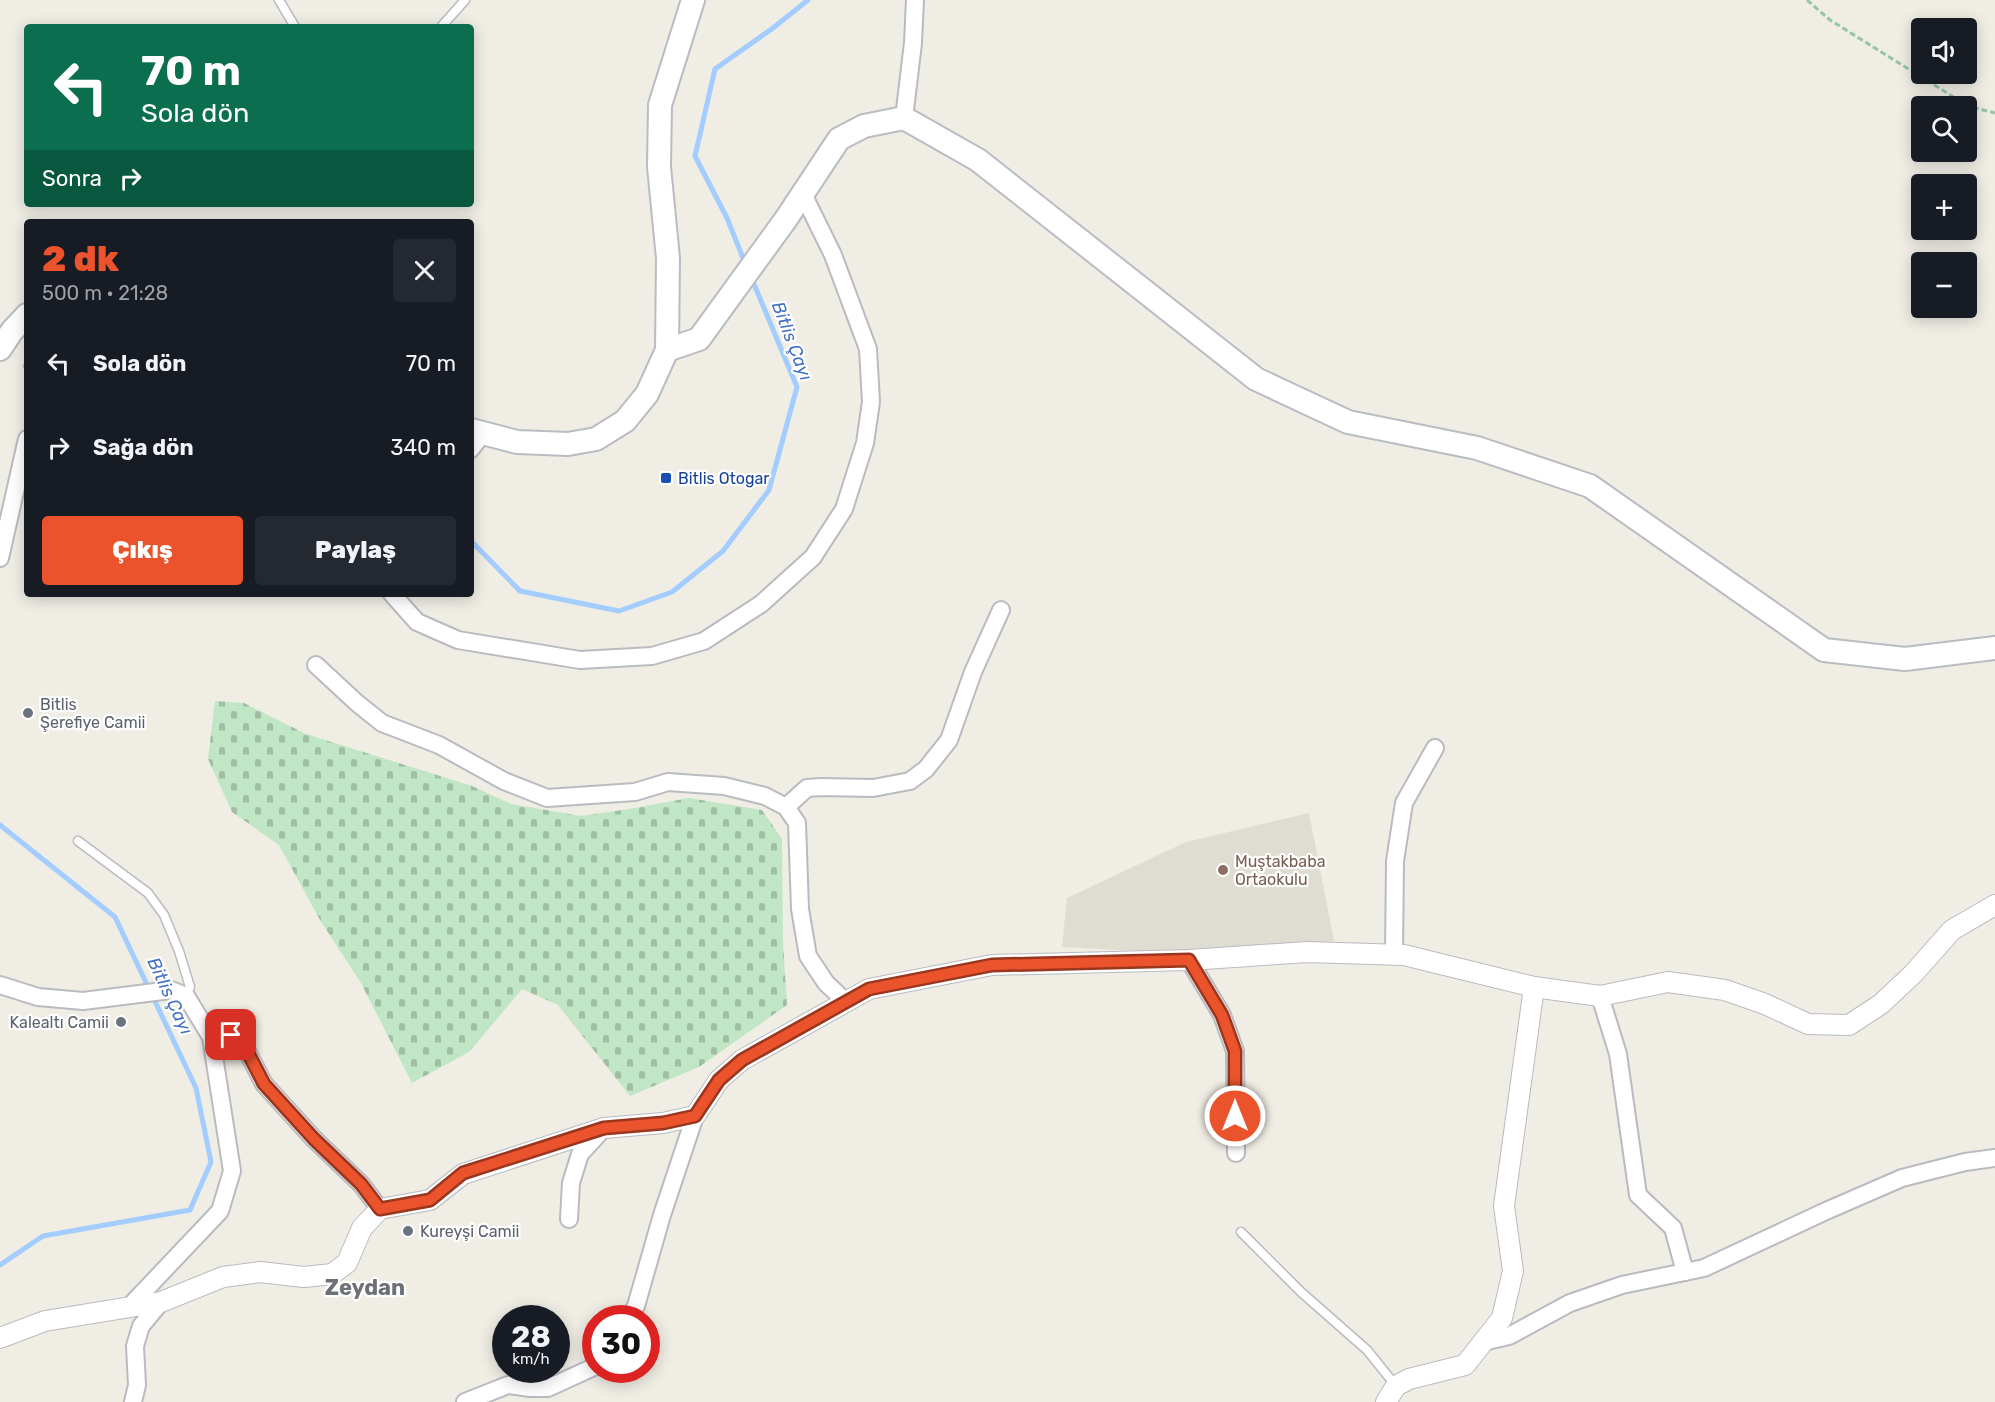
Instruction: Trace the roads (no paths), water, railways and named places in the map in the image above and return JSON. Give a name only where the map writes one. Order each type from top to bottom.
[{"type":"main road","points":[[475,437],[517,442],[568,444],[596,439],[625,421],[647,394],[667,350],[668,258],[659,167],[660,105],[693,0]]},
{"type":"main road","points":[[667,350],[699,339],[786,219],[839,139],[864,126],[904,118],[978,160],[1256,379],[1348,422],[1477,448],[1590,486],[1824,650],[1905,659],[1995,648]]},
{"type":"main road","points":[[0,349],[24,318]]},
{"type":"street","points":[[904,118],[913,43],[915,0]]},
{"type":"street","points":[[395,597],[417,622],[458,640],[580,660],[652,656],[704,641],[761,604],[813,557],[844,509],[865,443],[871,402],[868,349],[833,255],[802,194]]},
{"type":"street","points":[[0,558],[24,452]]},
{"type":"street","points":[[786,807],[807,788],[821,786],[873,788],[910,781],[926,769],[949,740],[973,672],[1001,610]]},
{"type":"street","points":[[316,665],[382,723],[439,745],[504,781],[547,798],[635,792],[668,782],[724,786],[765,796],[786,807],[797,823],[800,909],[807,956],[825,983],[846,1002]]},
{"type":"street","points":[[1394,955],[1395,861],[1404,803],[1435,748]]},
{"type":"street","points":[[636,1305],[662,1215],[695,1116],[719,1080],[742,1060],[869,989],[992,965],[1189,960],[1307,952],[1404,955],[1534,987],[1600,996],[1668,982],[1725,990],[1765,1004],[1808,1024],[1849,1024],[1881,1004],[1913,974],[1952,930],[1995,905]]},
{"type":"street","points":[[1189,960],[1222,1015],[1235,1051],[1236,1154]]},
{"type":"street","points":[[0,985],[38,997],[83,1001],[130,995],[178,993],[211,1038],[232,1171],[220,1211],[129,1307]]},
{"type":"street","points":[[1391,1394],[1409,1379],[1465,1365],[1502,1318],[1513,1271],[1504,1206],[1534,987]]},
{"type":"street","points":[[1600,996],[1618,1054],[1638,1195],[1673,1228],[1685,1272]]},
{"type":"street","points":[[211,1038],[231,1035],[237,1041],[248,1053],[264,1084],[314,1139],[361,1184],[380,1209]]},
{"type":"street","points":[[0,1338],[45,1321],[161,1302],[224,1277],[260,1272],[304,1277],[332,1274],[347,1263],[362,1228],[380,1209],[430,1200],[463,1173],[604,1128],[663,1123],[695,1116]]},
{"type":"street","points":[[569,1219],[571,1183],[580,1154],[604,1128]]},
{"type":"street","points":[[1483,1342],[1509,1336],[1569,1302],[1622,1285],[1704,1269],[1902,1178],[1965,1162],[1995,1158]]},
{"type":"street","points":[[134,1402],[137,1385],[135,1346],[141,1326],[161,1302]]},
{"type":"street","points":[[465,1402],[508,1385],[548,1388],[582,1372]]},
{"type":"lane","points":[[279,0],[293,24]]},
{"type":"lane","points":[[444,24],[465,0]]},
{"type":"lane","points":[[78,841],[148,893],[159,908],[179,951],[190,987],[178,993]]},
{"type":"lane","points":[[1241,1232],[1301,1292],[1367,1350],[1391,1394]]},
{"type":"waterway","name":"Bitlis Çayı","points":[[745,263],[727,218],[695,156],[715,69],[808,0]]},
{"type":"waterway","name":"Bitlis Çayı","points":[[474,544],[520,591],[619,611],[672,592],[723,551],[769,490],[797,387],[751,277]]},
{"type":"waterway","name":"Bitlis Çayı","points":[[0,825],[115,917],[196,1088],[211,1162],[190,1210],[43,1236],[0,1265]]},
{"type":"place","name":"Bitlis Otogar","points":[[666,478]]},
{"type":"place","name":"Bitlis Şerefiye Camii","points":[[28,713]]},
{"type":"place","name":"Muştakbaba Ortaokulu","points":[[1223,870]]},
{"type":"place","name":"Kalealtı Camii","points":[[121,1022]]},
{"type":"place","name":"Kureyşi Camii","points":[[408,1231]]},
{"type":"district","name":"Zeydan","points":[[365,1287]]}]
